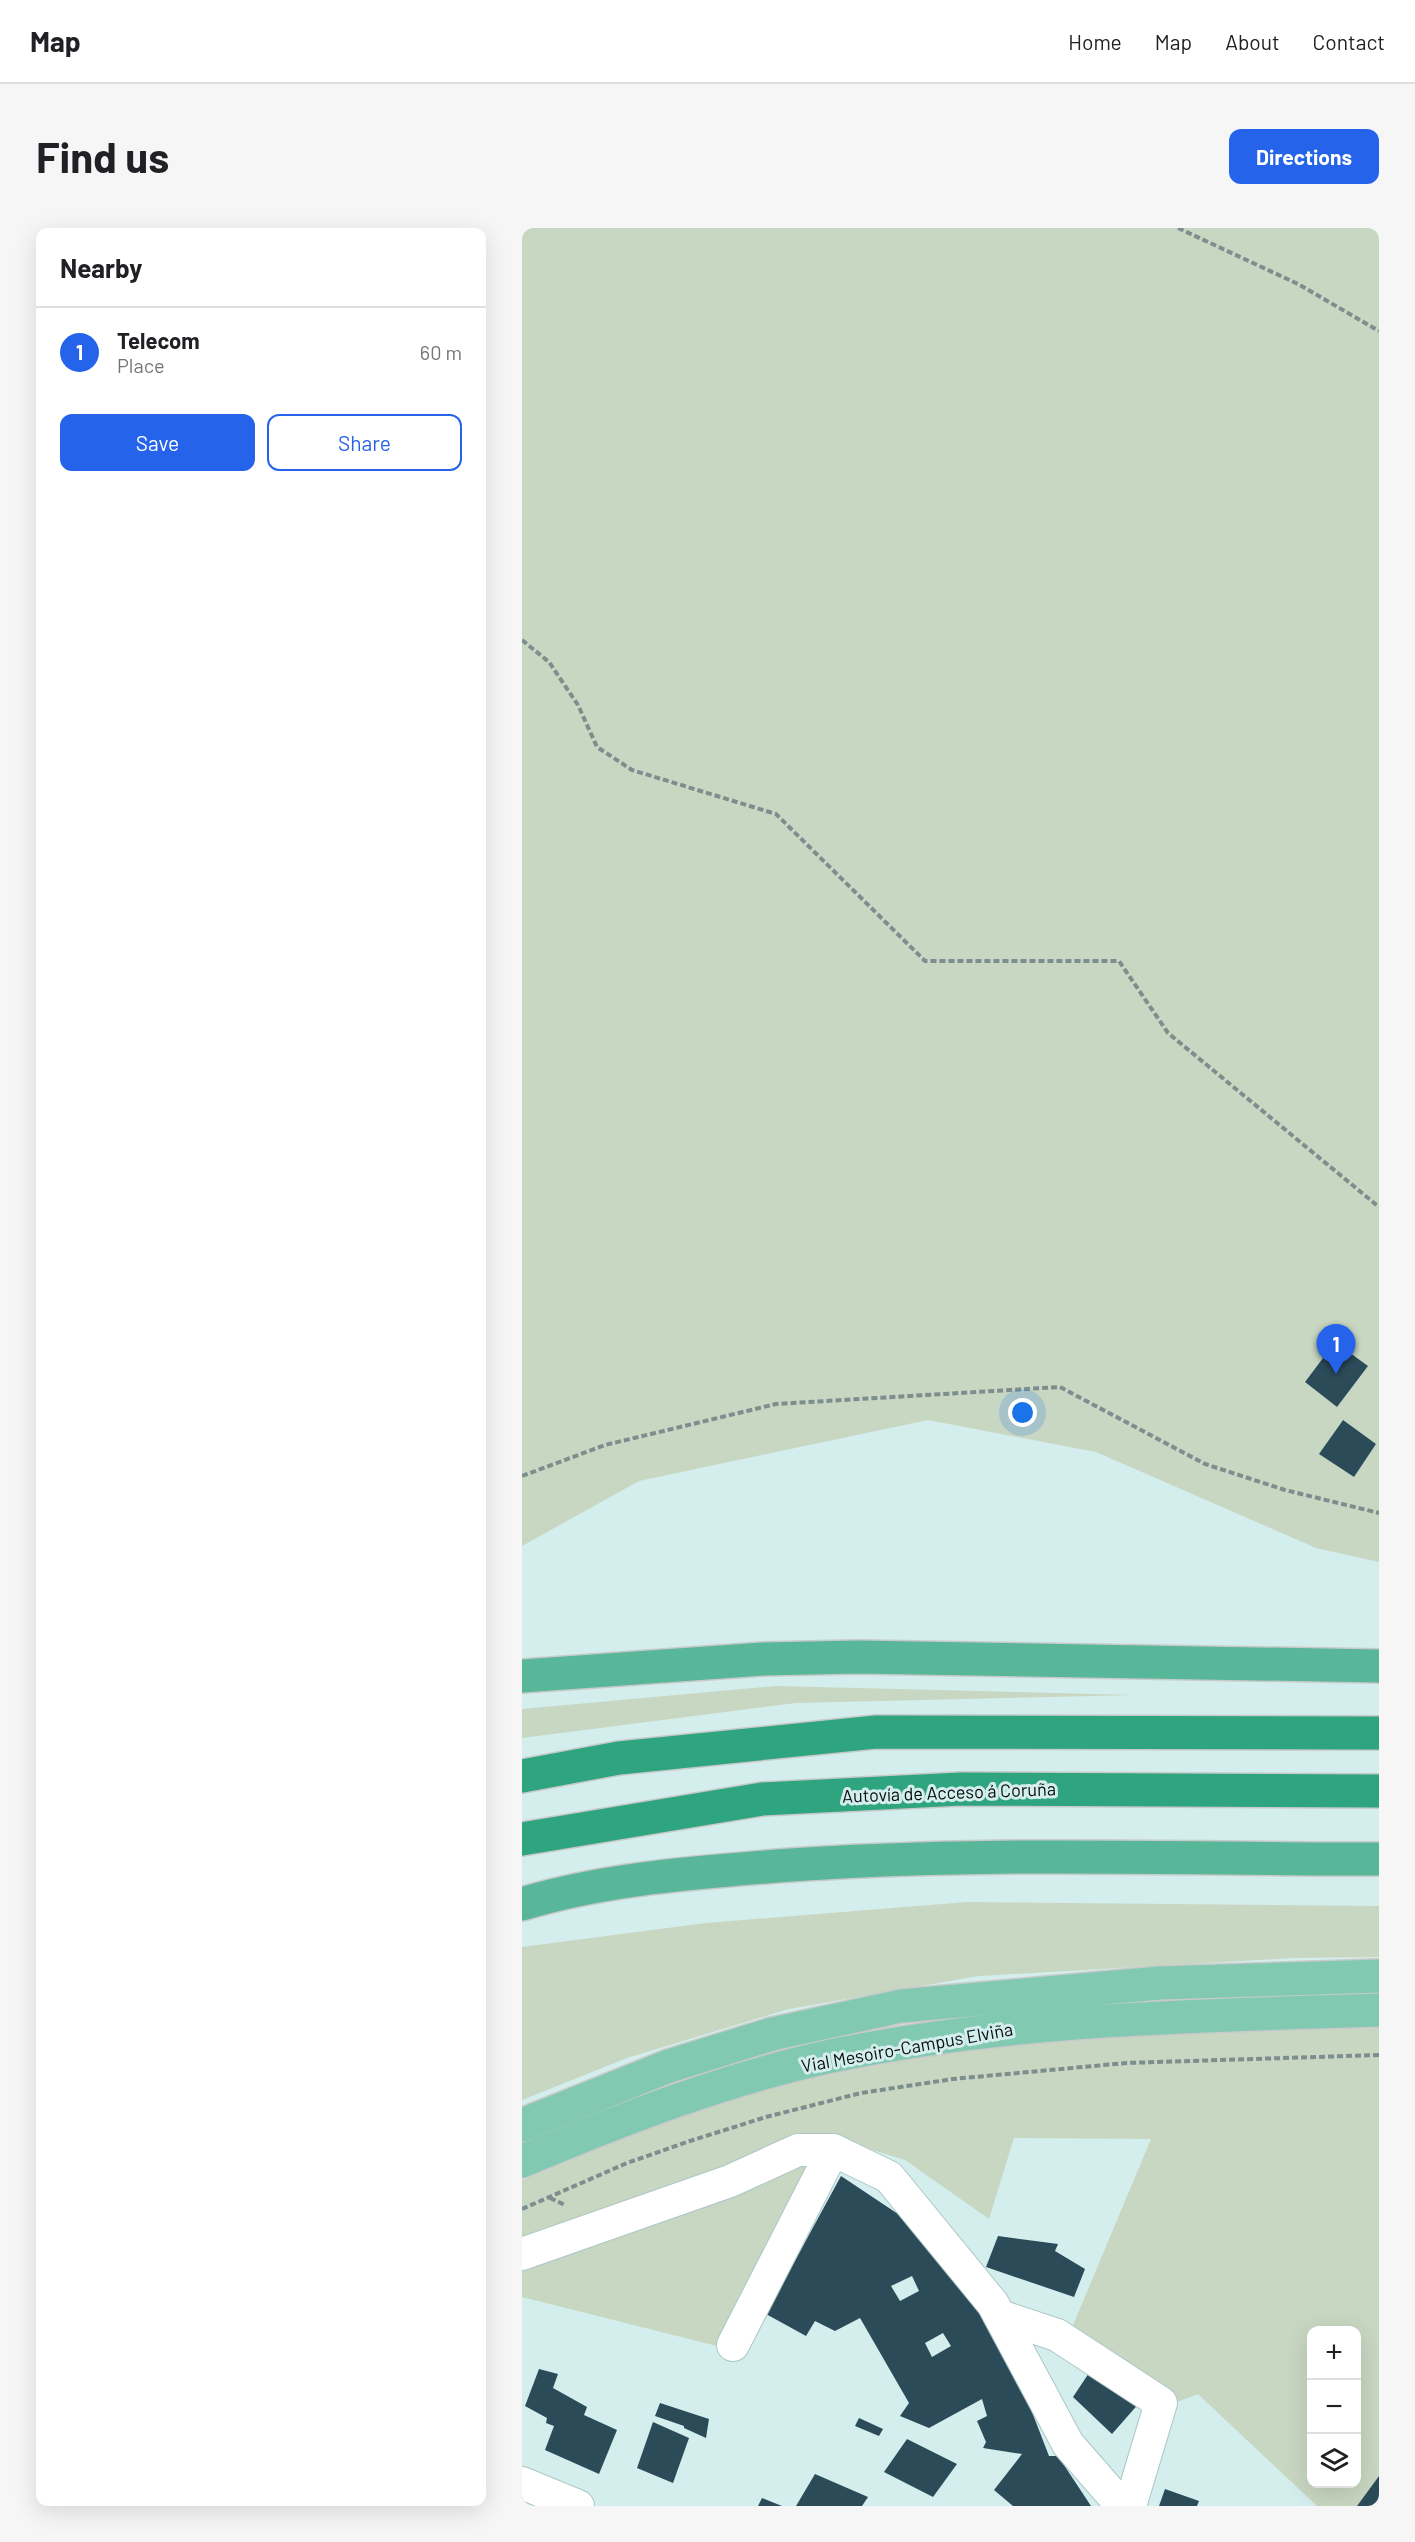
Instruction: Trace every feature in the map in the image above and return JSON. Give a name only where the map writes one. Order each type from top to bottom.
[{"type":"highway","points":[[522,1676],[763,1659],[857,1657],[1379,1666]]},
{"type":"highway","points":[[522,1776],[619,1758],[876,1732],[1379,1733]]},
{"type":"highway","name":"Autovía de Acceso á Coruña","points":[[522,1839],[762,1799],[961,1789],[1379,1791]]},
{"type":"highway","points":[[531,1898],[716,1871],[883,1858],[1086,1855],[1379,1859]]},
{"type":"main road","name":"Vial Mesoiro-Campus Elviña","points":[[522,2124],[669,2066],[771,2034],[901,2006],[1160,1983],[1379,1976]]},
{"type":"main road","name":"Vial Mesoiro-Campus Elviña","points":[[522,2161],[636,2114],[723,2084],[836,2055],[956,2035],[1044,2025],[1152,2018],[1379,2010]]},
{"type":"street","points":[[522,2254],[730,2181],[798,2150],[833,2150],[890,2177],[993,2304],[1068,2444],[1122,2506]]},
{"type":"street","points":[[733,2346],[833,2150]]},
{"type":"street","points":[[1000,2316],[1057,2335],[1161,2403],[1130,2506]]},
{"type":"street","points":[[522,2483],[578,2506]]},
{"type":"path","points":[[1179,228],[1298,284],[1379,332]]},
{"type":"path","points":[[522,640],[549,662],[578,705],[597,747],[632,770],[776,814],[925,961],[1119,961],[1168,1033],[1379,1207]]},
{"type":"path","points":[[522,1476],[605,1445],[776,1404],[1060,1387],[1205,1464],[1285,1490],[1379,1513]]},
{"type":"path","points":[[522,2209],[627,2163],[690,2141],[766,2117],[861,2093],[953,2079],[1126,2063],[1379,2055]]},
{"type":"green space","points":[[522,228],[1379,228],[1379,1562],[1316,1548],[1096,1452],[928,1420],[639,1481],[522,1546]],"holes":[[[1335,1342],[1368,1366],[1337,1407],[1305,1382]],[[1342,1420],[1376,1444],[1354,1477],[1320,1454]]]},
{"type":"green space","points":[[776,1686],[1134,1695],[796,1703],[522,1738],[522,1709]]},
{"type":"green space","points":[[967,1902],[1379,1906],[1379,1957],[1295,1958],[979,1976],[789,2009],[627,2058],[522,2100],[522,1947],[706,1923]]},
{"type":"green space","points":[[1379,2028],[1379,2476],[1357,2506],[1317,2506],[1198,2394],[1174,2403],[1071,2330],[1151,2139],[1014,2138],[989,2219],[905,2160],[827,2136],[725,2348],[522,2297],[522,2180],[629,2136],[774,2087],[882,2064],[1023,2045],[1165,2035]]},
{"type":"building","points":[[1335,1342],[1368,1366],[1337,1407],[1305,1382]]},
{"type":"building","points":[[1343,1420],[1376,1444],[1354,1477],[1319,1454]]},
{"type":"building","points":[[841,2176],[907,2220],[964,2286],[1025,2394],[1049,2456],[1058,2456],[1091,2506],[1013,2506],[994,2490],[1022,2454],[983,2448],[986,2442],[977,2421],[987,2416],[982,2399],[929,2428],[900,2416],[909,2403],[860,2318],[835,2331],[815,2321],[806,2336],[766,2314]],"holes":[[[912,2276],[919,2291],[900,2301],[891,2286]],[[943,2333],[951,2346],[932,2357],[925,2343]]]},
{"type":"building","points":[[998,2236],[1058,2244],[1055,2251],[1085,2269],[1074,2297],[986,2267]]},
{"type":"building","points":[[1093,2367],[1141,2401],[1112,2434],[1073,2397]]},
{"type":"building","points":[[539,2369],[558,2374],[553,2388],[587,2407],[584,2415],[617,2430],[599,2474],[545,2450],[554,2426],[546,2423],[547,2418],[525,2406]]},
{"type":"building","points":[[660,2403],[709,2419],[706,2438],[684,2426],[655,2416]]},
{"type":"building","points":[[859,2418],[883,2429],[879,2436],[855,2426]]},
{"type":"building","points":[[653,2422],[689,2438],[673,2483],[637,2468]]},
{"type":"building","points":[[907,2439],[957,2464],[933,2497],[884,2472]]},
{"type":"building","points":[[815,2474],[868,2497],[862,2506],[796,2506]]},
{"type":"building","points":[[1379,2476],[1379,2506],[1357,2506]]},
{"type":"building","points":[[1165,2489],[1199,2501],[1197,2506],[1159,2506]]},
{"type":"building","points":[[762,2498],[782,2506],[758,2506]]},
{"type":"place","name":"Telecom","points":[[1336,1374]]}]
